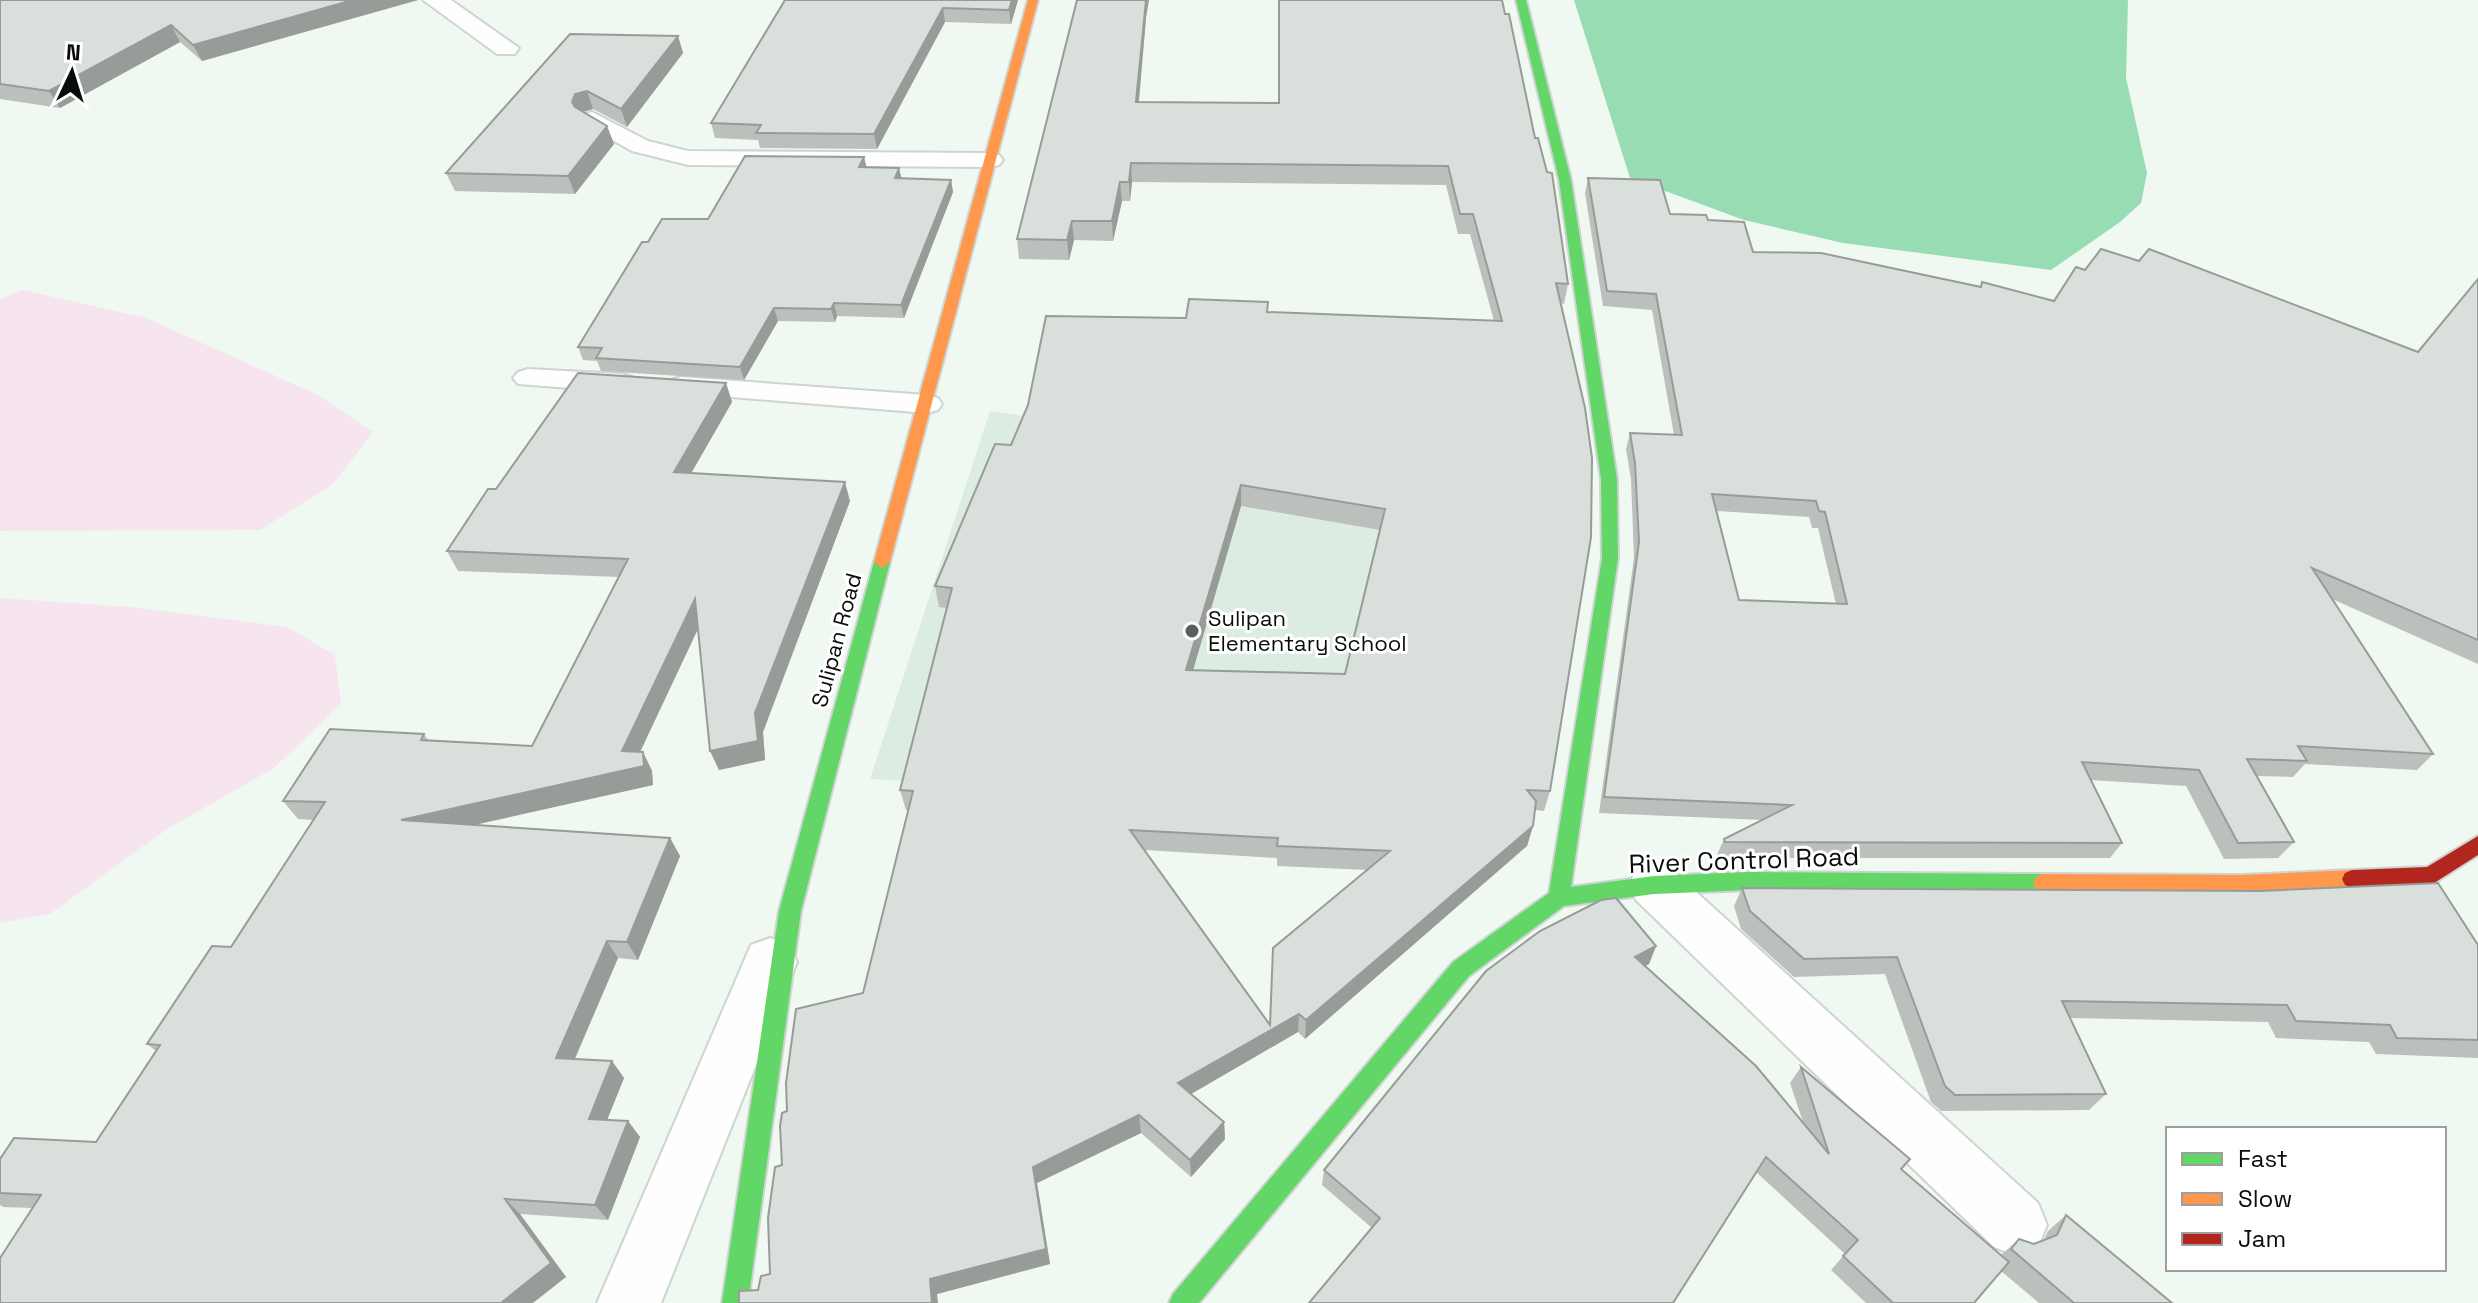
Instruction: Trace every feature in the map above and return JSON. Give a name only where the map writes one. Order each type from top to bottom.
[{"type":"street","points":[[435,0],[506,48]]},
{"type":"street","name":"Sulipan Road","points":[[735,1303],[790,911],[846,690],[927,404],[1033,0]]},
{"type":"street","points":[[1521,0],[1565,180],[1609,479],[1610,558],[1559,898]]},
{"type":"street","name":"River Control Road","points":[[1182,1303],[1461,969],[1559,898],[1654,885],[1749,881],[2242,884],[2431,876],[2478,844]]},
{"type":"street","points":[[1654,885],[2016,1225]]},
{"type":"street","points":[[629,1303],[790,911]]},
{"type":"lane","points":[[592,119],[640,146],[688,158],[991,160]]},
{"type":"lane","points":[[528,378],[927,404]]},
{"type":"shaded area","points":[[1574,0],[2128,0],[2126,78],[2147,173],[2141,203],[2120,222],[2051,270],[1843,243],[1744,220],[1630,178]]},
{"type":"shaded area","points":[[23,290],[146,318],[318,395],[373,432],[333,484],[260,530],[0,531],[0,299]]},
{"type":"shaded area","name":"Sulipan Elementary School","points":[[990,411],[1490,482],[1436,811],[870,779]]},
{"type":"shaded area","points":[[0,598],[130,607],[287,627],[335,655],[341,704],[274,768],[167,829],[50,914],[0,923]]},
{"type":"building","points":[[0,0],[353,0],[193,45],[171,25],[49,91],[0,84]]},
{"type":"building","points":[[785,0],[1012,0],[1009,10],[943,8],[874,134],[756,133],[761,125],[711,123]]},
{"type":"building","points":[[1077,0],[1146,0],[1136,102],[1279,103],[1279,0],[1502,0],[1505,14],[1509,14],[1535,138],[1538,138],[1547,172],[1552,173],[1568,284],[1556,283],[1585,408],[1592,458],[1591,537],[1550,791],[1527,790],[1536,801],[1533,826],[1306,1020],[1299,1014],[1178,1083],[1224,1122],[1190,1160],[1139,1115],[1033,1167],[1046,1249],[930,1279],[932,1303],[739,1303],[739,1291],[758,1290],[761,1276],[770,1274],[768,1218],[775,1167],[782,1165],[780,1126],[782,1113],[787,1111],[786,1083],[796,1009],[863,993],[913,791],[900,790],[952,588],[935,586],[995,444],[1011,445],[1028,405],[1046,316],[1186,318],[1189,299],[1268,302],[1267,312],[1502,321],[1473,214],[1460,214],[1448,166],[1131,163],[1129,182],[1120,182],[1112,221],[1072,221],[1067,240],[1017,239]],"holes":[[[1241,485],[1385,509],[1345,674],[1186,670]],[[1130,830],[1278,838],[1277,846],[1390,851],[1273,948],[1270,1025]]]},
{"type":"building","points":[[570,34],[678,36],[621,109],[587,91],[575,94],[572,102],[575,107],[607,126],[568,176],[446,173]]},
{"type":"building","points":[[745,156],[864,157],[859,167],[899,168],[895,178],[951,180],[901,305],[834,303],[831,309],[774,308],[740,367],[596,358],[602,348],[578,347],[642,242],[648,242],[662,219],[708,219]]},
{"type":"building","points":[[1588,178],[1660,180],[1670,214],[1706,215],[1708,220],[1744,222],[1753,252],[1821,253],[1981,287],[1982,282],[2054,301],[2076,267],[2085,270],[2101,249],[2139,261],[2149,249],[2418,352],[2478,279],[2478,640],[2312,568],[2433,754],[2298,746],[2307,761],[2247,759],[2294,842],[2238,843],[2199,770],[2082,762],[2122,843],[1725,842],[1724,839],[1792,805],[1604,797],[1639,542],[1635,463],[1630,433],[1682,435],[1656,294],[1607,291]],"holes":[[[1712,494],[1816,501],[1819,511],[1825,512],[1847,604],[1739,600]]]},
{"type":"building","points":[[578,373],[726,383],[674,472],[845,482],[755,713],[758,741],[710,751],[695,599],[622,751],[643,752],[644,766],[401,820],[670,838],[627,942],[607,941],[556,1058],[612,1061],[589,1119],[628,1121],[595,1205],[505,1199],[551,1263],[501,1303],[0,1303],[0,1258],[41,1195],[0,1193],[0,1159],[14,1138],[96,1142],[160,1045],[147,1044],[212,946],[231,947],[325,802],[283,801],[330,729],[424,734],[421,740],[532,746],[628,559],[447,551],[488,489],[496,489]]},
{"type":"building","points":[[2438,883],[2478,945],[2478,1040],[2397,1038],[2390,1025],[2296,1021],[2287,1005],[2062,1001],[2106,1094],[1955,1095],[1945,1086],[1897,957],[1804,959],[1750,911],[1742,888],[2260,891]]},
{"type":"building","points":[[1616,898],[1656,946],[1635,957],[1756,1066],[1829,1154],[1801,1067],[1910,1159],[1901,1169],[2009,1262],[1974,1303],[1893,1303],[1843,1256],[1858,1240],[1766,1157],[1673,1303],[1309,1303],[1380,1218],[1324,1170],[1486,971],[1540,931],[1601,900]]},
{"type":"building","points":[[2066,1215],[2172,1303],[2074,1303],[2011,1249],[2019,1239],[2034,1244],[2057,1235]]},
{"type":"traffic: fast","points":[[1521,0],[1565,180],[1609,479],[1610,558],[1559,898]]},
{"type":"traffic: fast","points":[[735,1303],[790,911],[882,562]]},
{"type":"traffic: fast","points":[[1182,1303],[1461,969],[1559,898],[1654,885],[1749,881],[2043,883]]},
{"type":"traffic: slow","points":[[882,562],[1033,0]]},
{"type":"traffic: slow","points":[[2043,883],[2242,884],[2352,879]]},
{"type":"traffic: jam","points":[[2352,879],[2431,876],[2478,844]]},
{"type":"place","name":"Sulipan Elementary School","points":[[1192,631]]}]
